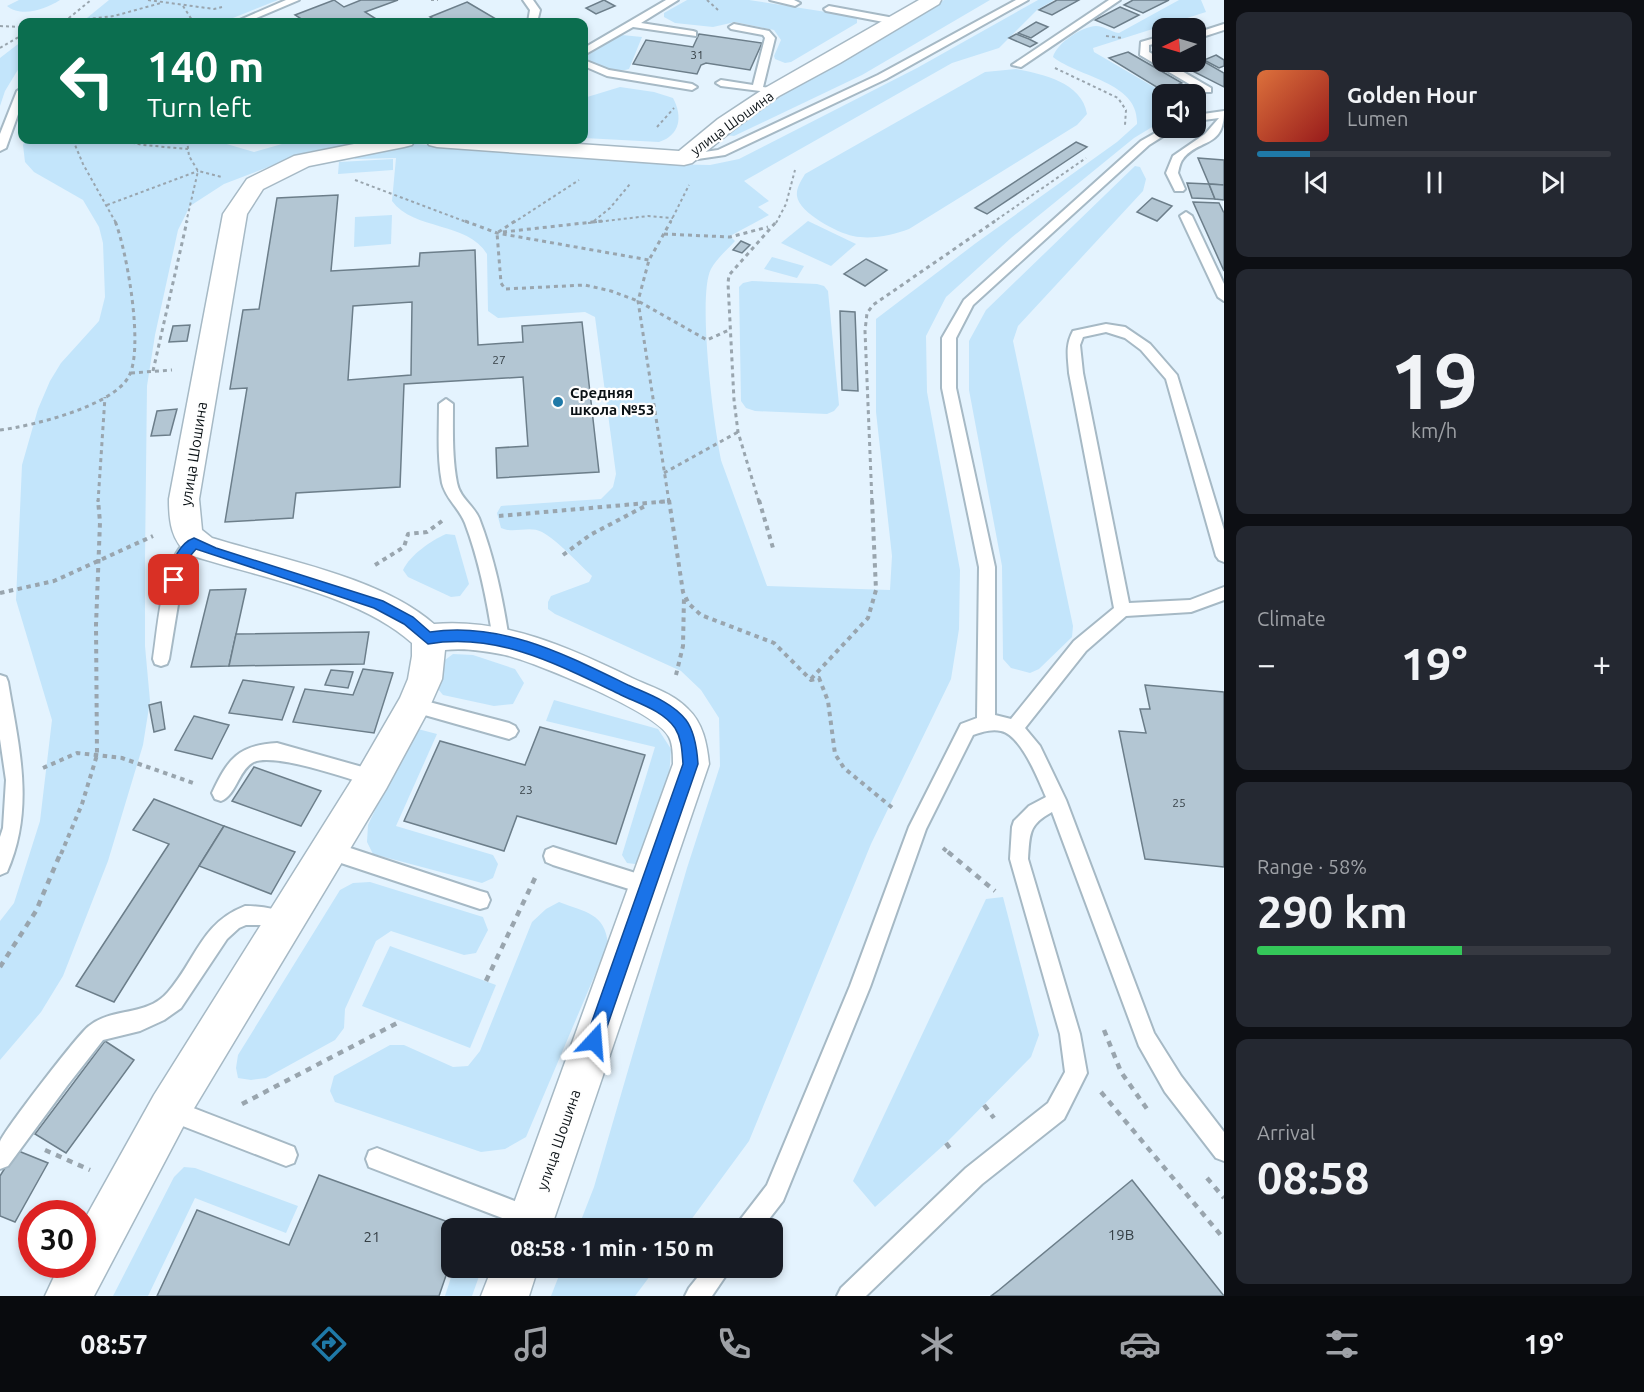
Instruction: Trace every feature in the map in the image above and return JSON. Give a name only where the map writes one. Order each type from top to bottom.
[{"type":"street","name":"улица Шошина","points":[[524,144],[684,158],[764,90],[833,59],[932,0]]},
{"type":"street","points":[[255,184],[309,159],[384,144]]},
{"type":"street","name":"улица Шошина","points":[[189,535],[184,499],[234,214],[255,184]]},
{"type":"street","points":[[69,1296],[128,1186],[186,1117],[285,922],[373,778],[414,705],[425,679],[429,656],[428,638],[408,620],[378,604],[212,551],[189,535]]},
{"type":"street","points":[[428,638],[445,635],[501,640],[526,646],[566,662],[669,711]]},
{"type":"street","name":"улица Шошина","points":[[532,1218],[691,764],[689,745],[682,726],[669,711]]},
{"type":"street","points":[[505,1296],[511,1278]]},
{"type":"lane","points":[[250,18],[294,0]]},
{"type":"lane","points":[[528,0],[535,10],[534,18]]},
{"type":"lane","points":[[588,50],[673,0]]},
{"type":"lane","points":[[775,0],[795,3]]},
{"type":"lane","points":[[684,158],[721,153],[882,77],[1023,0]]},
{"type":"lane","points":[[1017,65],[1115,0]]},
{"type":"lane","points":[[829,9],[894,21]]},
{"type":"lane","points":[[632,24],[693,34]]},
{"type":"lane","points":[[721,83],[764,90],[770,38],[766,33],[734,27]]},
{"type":"lane","points":[[1206,33],[1224,27]]},
{"type":"lane","points":[[1152,40],[1144,44],[1144,53],[1152,58]]},
{"type":"lane","points":[[588,65],[607,73],[692,87]]},
{"type":"lane","points":[[1176,72],[1207,90]]},
{"type":"lane","points":[[0,148],[18,102]]},
{"type":"lane","points":[[1206,117],[1224,116]]},
{"type":"lane","points":[[1179,189],[1172,173],[1177,158],[1208,140],[1217,130],[1224,116]]},
{"type":"lane","points":[[986,723],[987,567],[949,388],[950,338],[968,303],[1145,143],[1154,138]]},
{"type":"lane","points":[[1186,216],[1224,297]]},
{"type":"lane","points":[[1122,610],[1076,373],[1073,345],[1078,334],[1108,328],[1121,331],[1133,337],[1154,355],[1172,378],[1224,556]]},
{"type":"lane","points":[[446,404],[447,464],[450,485],[454,498],[471,518],[495,598],[501,640]]},
{"type":"lane","points":[[161,658],[174,580],[189,535]]},
{"type":"lane","points":[[1014,728],[1080,646],[1122,610],[1191,606],[1224,593]]},
{"type":"lane","points":[[0,682],[15,780],[12,828],[0,866]]},
{"type":"lane","points":[[414,705],[509,731]]},
{"type":"lane","points":[[756,1218],[775,1193],[860,987],[918,827],[967,729],[986,723],[1000,723],[1014,728],[1034,752],[1057,800],[1146,1039],[1173,1084],[1224,1150]]},
{"type":"lane","points":[[220,794],[237,766],[245,758],[257,752],[277,751],[373,778]]},
{"type":"lane","points":[[849,1296],[974,1176],[1056,1112],[1076,1073],[1070,1034],[1019,859],[1020,827],[1035,813],[1057,800]]},
{"type":"lane","points":[[329,850],[480,900]]},
{"type":"lane","points":[[553,856],[648,886]]},
{"type":"lane","points":[[0,1158],[59,1078],[96,1034],[108,1027],[140,1021],[174,1001],[220,932],[232,921],[245,915],[263,916],[285,922]]},
{"type":"lane","points":[[186,1117],[286,1155]]},
{"type":"lane","points":[[377,1159],[516,1218]]},
{"type":"lane","points":[[697,1296],[711,1278]]},
{"type":"path","points":[[68,18],[91,0]]},
{"type":"path","points":[[148,0],[214,9],[223,6]]},
{"type":"path","points":[[431,0],[438,0]]},
{"type":"path","points":[[707,0],[720,12]]},
{"type":"path","points":[[97,18],[114,16],[161,3]]},
{"type":"path","points":[[182,6],[191,18]]},
{"type":"path","points":[[0,26],[18,27]]},
{"type":"path","points":[[0,48],[18,37]]},
{"type":"path","points":[[497,232],[657,127],[692,87]]},
{"type":"path","points":[[0,430],[21,428],[71,412],[105,397],[129,377],[134,322],[121,234],[107,205],[78,158],[74,144]]},
{"type":"path","points":[[138,144],[188,149]]},
{"type":"path","points":[[153,371],[198,171],[187,144]]},
{"type":"path","points":[[593,222],[610,208],[620,193],[657,157]]},
{"type":"path","points":[[669,711],[683,646],[683,592],[638,301],[649,260],[688,190],[690,174],[684,158]]},
{"type":"path","points":[[773,548],[738,432],[729,330],[729,275],[784,210],[789,181],[795,170]]},
{"type":"path","points":[[107,205],[198,171],[255,184]]},
{"type":"path","points":[[351,180],[497,232],[649,260]]},
{"type":"path","points":[[497,232],[648,216],[674,218]]},
{"type":"path","points":[[663,234],[732,238],[756,233],[772,225]]},
{"type":"path","points":[[497,232],[501,283],[505,289],[585,285],[638,301],[706,340],[729,330]]},
{"type":"path","points":[[0,967],[36,911],[82,804],[97,755],[98,498],[105,397]]},
{"type":"path","points":[[664,473],[680,461],[738,432]]},
{"type":"path","points":[[515,515],[670,501]]},
{"type":"path","points":[[563,555],[590,535],[650,504]]},
{"type":"path","points":[[408,534],[427,532],[445,519]]},
{"type":"path","points":[[0,593],[54,581],[142,540],[189,535]]},
{"type":"path","points":[[683,592],[689,604],[701,615],[774,643],[811,680],[819,678],[828,701],[835,754],[844,768],[898,813]]},
{"type":"path","points":[[15,780],[77,753],[122,758],[220,794]]},
{"type":"path","points":[[918,827],[1003,897]]},
{"type":"path","points":[[486,981],[545,858],[553,856]]},
{"type":"path","points":[[186,1117],[401,1021]]},
{"type":"path","points":[[1118,1110],[1224,1239]]},
{"type":"path","points":[[16,1137],[128,1186]]},
{"type":"shaded area","points":[[19,0],[60,0],[41,9],[27,12],[13,10],[7,6]]},
{"type":"shaded area","points":[[109,0],[278,0],[233,18],[87,18]]},
{"type":"shaded area","points":[[687,0],[749,0],[852,16],[857,19],[857,23],[791,62],[785,63],[775,59],[774,56],[781,40],[774,30],[735,22],[713,27],[675,23],[664,17],[664,13]]},
{"type":"shaded area","points":[[944,0],[990,0],[862,75],[734,136],[725,135],[787,92]]},
{"type":"shaded area","points":[[1038,0],[1054,0],[1037,10],[999,48],[952,63],[744,181],[769,201],[758,207],[769,215],[730,236],[735,241],[711,269],[707,283],[706,333],[711,394],[722,463],[767,586],[890,590],[892,556],[876,412],[876,319],[976,243],[1117,142],[1137,124],[1135,110],[1129,99],[1118,90],[1053,57],[1064,41],[1084,29],[1096,26],[1119,33],[1179,0],[1201,0],[1206,12],[1187,18],[1152,18],[1152,29],[1093,48],[1094,52],[1152,86],[1152,127],[1134,138],[1011,238],[946,297],[926,336],[927,392],[960,570],[959,629],[951,679],[871,844],[749,1141],[692,1218],[582,1218],[594,1187],[687,868],[720,766],[719,718],[701,690],[681,671],[548,609],[551,596],[589,582],[592,576],[561,546],[542,532],[532,529],[506,530],[501,528],[497,513],[501,506],[601,499],[613,487],[616,474],[595,317],[585,312],[498,318],[488,311],[487,254],[478,243],[467,236],[413,217],[402,211],[392,201],[396,158],[355,159],[353,156],[415,144],[663,164],[710,165],[739,159],[917,68]]},
{"type":"shaded area","points":[[622,35],[642,37],[629,69],[611,70],[600,67],[588,61],[588,54]]},
{"type":"shaded area","points":[[18,44],[18,70],[5,91],[0,106],[0,58]]},
{"type":"shaded area","points":[[1016,69],[1049,77],[1069,87],[1084,103],[1087,114],[1077,125],[909,229],[875,237],[853,236],[820,221],[804,209],[799,202],[797,190],[805,174],[985,72]]},
{"type":"shaded area","points":[[620,87],[654,92],[673,98],[678,112],[678,124],[671,135],[659,142],[588,138],[588,97]]},
{"type":"shaded area","points":[[227,144],[254,152],[282,144],[351,144],[307,152],[224,184],[190,206],[178,230],[155,335],[147,386],[145,646],[150,701],[143,745],[108,861],[63,976],[41,1012],[0,1060],[0,921],[14,903],[40,821],[52,720],[16,600],[22,465],[38,409],[50,381],[61,363],[99,321],[105,297],[103,243],[99,227],[83,200],[34,172],[25,162],[23,145]]},
{"type":"shaded area","points":[[393,159],[393,170],[338,174],[339,162]]},
{"type":"shaded area","points":[[1135,166],[1140,167],[1146,179],[1143,191],[1018,326],[1013,341],[1073,626],[1072,637],[1039,669],[1030,673],[1011,668],[1003,659],[1002,566],[969,390],[969,341],[986,310]]},
{"type":"shaded area","points":[[392,215],[391,244],[354,247],[355,217]]},
{"type":"shaded area","points":[[808,221],[856,244],[831,266],[781,243]]},
{"type":"shaded area","points":[[772,257],[804,266],[797,278],[764,269]]},
{"type":"shaded area","points":[[752,281],[817,284],[824,286],[828,291],[839,405],[834,411],[827,414],[755,411],[746,408],[741,401],[739,287],[743,283]]},
{"type":"shaded area","points":[[446,534],[455,535],[469,584],[460,596],[451,597],[408,577],[403,570],[406,564],[422,549]]},
{"type":"shaded area","points":[[453,654],[473,655],[515,669],[524,683],[513,704],[494,706],[443,695],[433,683],[437,666]]},
{"type":"shaded area","points":[[554,700],[658,729],[671,749],[669,779],[643,860],[635,864],[627,863],[622,855],[655,747],[546,721]]},
{"type":"shaded area","points":[[414,728],[437,734],[396,826],[493,855],[498,864],[493,878],[482,883],[373,854],[367,842],[368,825]]},
{"type":"shaded area","points":[[370,882],[483,917],[488,930],[476,953],[464,955],[391,931],[376,941],[345,1009],[344,1028],[335,1040],[266,1078],[251,1080],[238,1078],[236,1068],[238,1055],[340,890],[353,883]]},
{"type":"shaded area","points":[[1003,897],[1039,1035],[1031,1057],[946,1143],[875,1207],[853,1181],[986,899]]},
{"type":"shaded area","points":[[559,902],[592,915],[598,920],[603,926],[608,944],[526,1137],[505,1149],[481,1152],[335,1102],[330,1091],[334,1076],[390,1045],[404,1045],[453,1067],[468,1066],[480,1051],[532,922],[546,909]]},
{"type":"shaded area","points":[[390,946],[496,985],[470,1048],[362,1006]]},
{"type":"shaded area","points":[[184,1167],[195,1168],[298,1206],[286,1233],[195,1198],[148,1296],[113,1296],[174,1177]]},
{"type":"shaded area","points":[[451,1278],[478,1278],[472,1296],[445,1296]]},
{"type":"shaded area","points":[[558,1278],[648,1278],[635,1296],[551,1296]]},
{"type":"building","points":[[334,0],[344,7],[361,0],[398,0],[365,12],[375,18],[300,18],[295,15]]},
{"type":"building","points":[[604,0],[615,6],[596,14],[586,8]]},
{"type":"building","points":[[1057,0],[1079,0],[1052,15],[1039,10]]},
{"type":"building","points":[[1133,0],[1169,0],[1143,13],[1124,5]]},
{"type":"building","points":[[467,2],[494,18],[432,18],[430,17]]},
{"type":"building","points":[[1120,7],[1139,15],[1114,28],[1095,20]]},
{"type":"building","points":[[1036,22],[1048,27],[1031,38],[1018,33]]},
{"type":"building","points":[[699,34],[762,43],[750,70],[706,63],[701,65],[697,74],[633,64],[646,40],[693,47]]},
{"type":"building","points":[[1016,34],[1037,43],[1030,47],[1009,38]]},
{"type":"building","points":[[1128,52],[1152,66],[1152,72],[1163,72],[1182,83],[1152,84],[1109,58]]},
{"type":"building","points":[[1216,55],[1224,60],[1224,66],[1219,68],[1206,59]]},
{"type":"building","points":[[1206,63],[1224,73],[1224,87],[1195,72],[1206,72]]},
{"type":"building","points":[[1076,142],[1087,147],[987,214],[975,208]]},
{"type":"building","points":[[1198,158],[1224,160],[1224,185],[1209,184]]},
{"type":"building","points":[[1187,183],[1209,184],[1215,199],[1192,198]]},
{"type":"building","points":[[1209,184],[1224,185],[1224,200],[1215,199]]},
{"type":"building","points":[[338,195],[331,271],[419,266],[420,253],[475,250],[478,345],[523,342],[522,326],[582,322],[599,472],[497,478],[496,448],[528,446],[523,377],[404,384],[400,487],[296,493],[293,518],[225,522],[247,388],[230,389],[243,310],[259,309],[277,198]],"holes":[[[412,302],[411,375],[348,380],[353,306]]]},
{"type":"building","points":[[1152,198],[1172,206],[1157,221],[1137,212]]},
{"type":"building","points":[[1193,202],[1219,203],[1224,213],[1224,271]]},
{"type":"building","points":[[741,241],[750,245],[742,253],[733,250]]},
{"type":"building","points":[[866,259],[887,270],[865,286],[844,274]]},
{"type":"building","points":[[840,311],[855,312],[858,391],[842,390]]},
{"type":"building","points":[[190,325],[187,341],[169,342],[173,326]]},
{"type":"building","points":[[177,409],[170,435],[151,436],[157,411]]},
{"type":"building","points":[[246,589],[229,666],[191,667],[210,590]]},
{"type":"building","points":[[369,632],[364,664],[229,666],[236,634]]},
{"type":"building","points":[[363,669],[393,673],[374,733],[293,722],[305,689],[353,695]]},
{"type":"building","points":[[331,670],[353,672],[348,688],[325,685]]},
{"type":"building","points":[[243,680],[294,687],[282,720],[229,713]]},
{"type":"building","points":[[1145,685],[1224,692],[1224,867],[1145,859],[1119,731],[1146,733],[1140,709],[1150,709]]},
{"type":"building","points":[[161,702],[165,729],[154,732],[149,705]]},
{"type":"building","points":[[194,716],[229,725],[212,759],[175,750]]},
{"type":"building","points":[[540,727],[645,755],[616,844],[517,816],[504,851],[404,821],[440,741],[525,765]]},
{"type":"building","points":[[254,767],[321,791],[301,826],[232,801]]},
{"type":"building","points":[[154,799],[224,826],[114,1002],[76,986],[169,844],[133,830]]},
{"type":"building","points":[[224,826],[295,852],[271,894],[199,866]]},
{"type":"building","points":[[105,1041],[134,1060],[66,1153],[35,1134]]},
{"type":"building","points":[[16,1150],[48,1163],[27,1200],[18,1200],[18,1217],[15,1222],[0,1216],[0,1176]]},
{"type":"building","points":[[319,1175],[441,1219],[441,1278],[445,1278],[439,1296],[157,1296],[197,1210],[289,1245]]},
{"type":"building","points":[[1132,1180],[1224,1296],[991,1296],[999,1290]]},
{"type":"place","name":"Средняя школа №53","points":[[558,402]]},
{"type":"route","points":[[174,580],[180,559],[194,543],[212,551],[378,604],[408,620],[428,638],[445,635],[470,636],[526,646],[566,662],[669,711],[682,726],[689,745],[691,764],[594,1041]]}]
